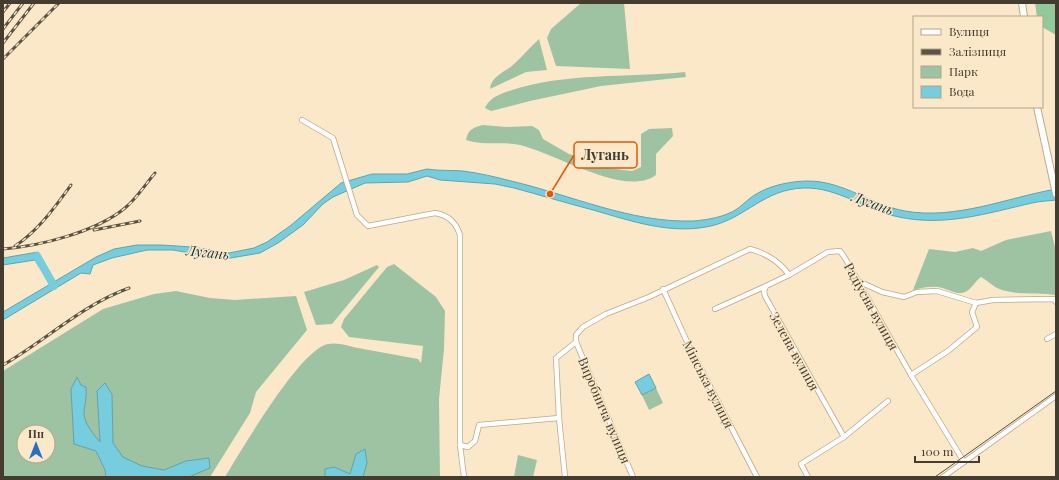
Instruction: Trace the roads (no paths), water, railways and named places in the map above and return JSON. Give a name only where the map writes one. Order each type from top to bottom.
[{"type":"street","points":[[1022,3],[1024,16]]},
{"type":"street","points":[[1037,108],[1056,194]]},
{"type":"street","points":[[302,120],[333,138],[357,215],[368,226],[435,213],[444,215],[457,226],[460,235],[460,445],[464,477]]},
{"type":"street","points":[[565,477],[559,418],[556,358],[576,342],[576,335],[593,320],[750,249],[762,252],[784,268],[789,275],[715,309]]},
{"type":"street","name":"Радіусна вулиця","points":[[789,275],[828,252],[840,251],[911,375],[964,462]]},
{"type":"street","points":[[858,281],[882,292],[904,297],[917,292],[938,291],[976,304],[993,300],[1019,298],[1048,298],[1054,299],[1056,302]]},
{"type":"street","name":"Зелена вулиця","points":[[766,286],[764,291],[765,296],[844,437]]},
{"type":"street","name":"Мінська вулиця","points":[[663,289],[688,344],[757,477]]},
{"type":"street","points":[[911,375],[948,351],[977,327],[972,312],[976,304]]},
{"type":"street","points":[[1047,339],[1056,334]]},
{"type":"street","name":"Виробнича вулиця","points":[[576,342],[633,477]]},
{"type":"street","points":[[943,477],[1056,396]]},
{"type":"street","points":[[808,477],[801,464],[844,437],[888,401]]},
{"type":"street","points":[[460,445],[468,447],[475,441],[479,425],[559,418]]},
{"type":"water","points":[[427,169],[463,171],[487,175],[624,213],[647,218],[670,220],[693,221],[721,216],[737,209],[752,196],[764,190],[782,184],[802,181],[821,182],[834,185],[893,208],[924,213],[943,213],[981,207],[1056,189],[1056,200],[1035,202],[966,218],[950,220],[916,220],[875,210],[829,191],[804,188],[778,193],[766,198],[735,217],[711,226],[681,229],[651,226],[495,184],[440,180],[427,176],[408,182],[365,183],[333,197],[323,204],[303,225],[278,243],[260,253],[225,259],[173,250],[147,250],[112,258],[93,265],[90,274],[81,273],[3,320],[3,312],[96,257],[114,249],[137,245],[162,245],[192,247],[229,253],[254,248],[267,242],[290,226],[341,183],[372,174],[407,174]]},
{"type":"water","points":[[38,252],[44,263],[39,267],[35,260],[3,265],[3,258]]},
{"type":"water","points":[[649,374],[656,388],[642,395],[635,382]]},
{"type":"water","points":[[77,377],[81,385],[86,387],[84,412],[85,420],[89,428],[100,442],[97,391],[105,383],[112,394],[113,443],[123,457],[142,466],[164,470],[186,461],[209,458],[210,468],[189,477],[106,477],[105,470],[96,451],[74,444],[71,389]]},
{"type":"water","points":[[365,449],[367,463],[363,477],[325,477],[325,469],[334,467],[350,474],[356,454]]},
{"type":"waterway","points":[[37,256],[54,286]]},
{"type":"tram line","points":[[935,477],[1056,391]]},
{"type":"railway","points":[[3,12],[10,3]]},
{"type":"railway","points":[[3,29],[23,3]]},
{"type":"railway","points":[[3,43],[34,3]]},
{"type":"railway","points":[[3,59],[59,3]]},
{"type":"railway","points":[[3,249],[34,245],[50,241],[83,231],[99,224],[113,217],[125,208],[137,196],[155,173]]},
{"type":"railway","points":[[15,246],[39,226],[71,185]]},
{"type":"railway","points":[[94,230],[140,221]]},
{"type":"railway","points":[[3,365],[95,304],[129,288]]},
{"type":"place","name":"Лугань","points":[[550,194]]}]
